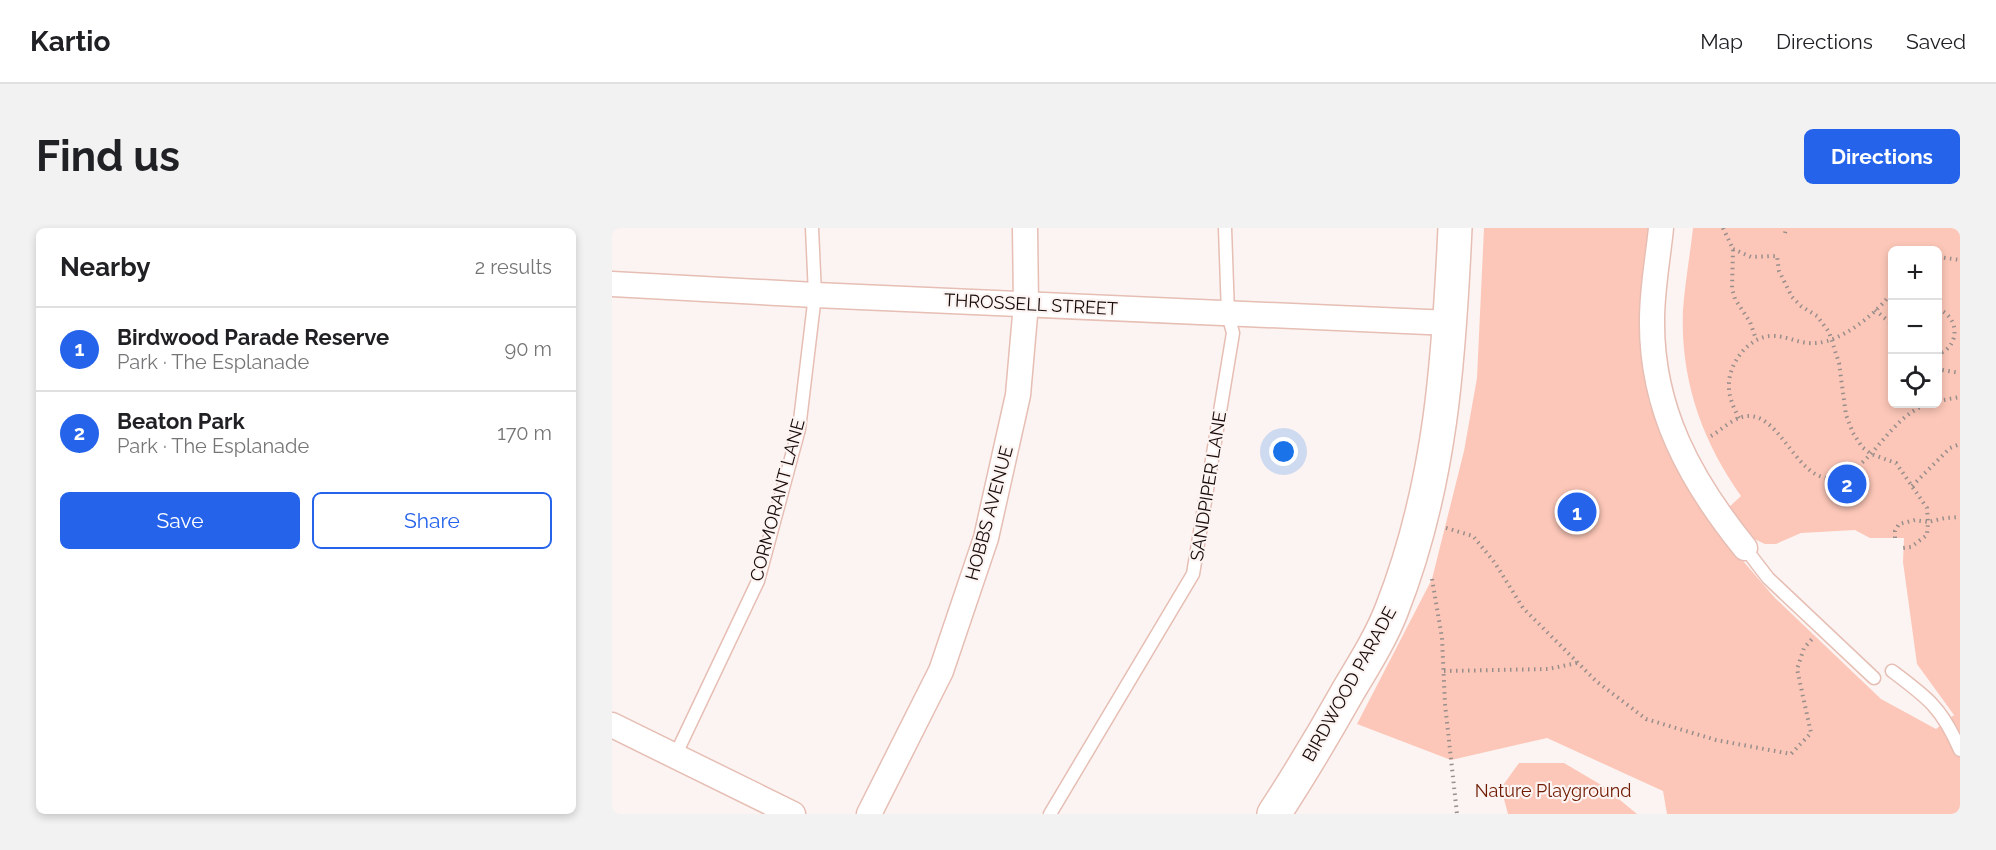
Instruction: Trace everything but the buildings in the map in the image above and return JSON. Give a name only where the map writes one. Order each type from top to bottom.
[{"type":"street","name":"HOBBS AVENUE","points":[[870,814],[941,671],[986,538],[1018,395],[1026,304],[1024,228]]},
{"type":"street","name":"BIRDWOOD PARADE","points":[[1274,814],[1370,654],[1392,610],[1420,523],[1431,478],[1444,398],[1455,228]]},
{"type":"street","points":[[1661,228],[1652,319],[1654,360],[1660,396],[1676,441],[1698,484],[1745,548]]},
{"type":"street","name":"THROSSELL STREET","points":[[612,284],[814,296],[1450,323]]},
{"type":"street","points":[[612,725],[790,813]]},
{"type":"lane","name":"CORMORANT LANE","points":[[675,756],[758,581],[798,429],[814,296],[812,228]]},
{"type":"lane","name":"SANDPIPER LANE","points":[[1050,814],[1193,574],[1233,333],[1228,314],[1226,228]]},
{"type":"lane","points":[[1745,548],[1768,578],[1874,678]]},
{"type":"lane","points":[[1892,671],[1933,703],[1945,718],[1960,750]]},
{"type":"path","points":[[1723,228],[1733,249],[1732,289],[1735,300],[1750,322],[1756,339]]},
{"type":"path","points":[[1733,249],[1751,257],[1778,256],[1779,271],[1792,297],[1817,316],[1832,339],[1839,363],[1846,415],[1853,433],[1862,447],[1871,454],[1896,463],[1927,508],[1927,535],[1911,548],[1903,548]]},
{"type":"path","points":[[1942,258],[1960,260]]},
{"type":"path","points":[[1739,418],[1733,407],[1729,381],[1733,366],[1742,352],[1756,339],[1771,336],[1810,344],[1832,339],[1863,321],[1888,299]]},
{"type":"path","points":[[1875,310],[1888,320]]},
{"type":"path","points":[[1942,312],[1949,316],[1955,330],[1952,344],[1942,352]]},
{"type":"path","points":[[1942,370],[1960,373]]},
{"type":"path","points":[[1942,400],[1960,397]]},
{"type":"path","points":[[1711,436],[1739,418],[1747,416],[1762,420],[1815,475],[1829,478],[1846,474],[1865,461],[1890,429],[1909,413],[1920,408]]},
{"type":"path","points":[[1911,486],[1950,448],[1960,444]]},
{"type":"path","points":[[1895,538],[1895,531],[1899,524],[1915,520],[1928,522],[1960,517]]},
{"type":"path","points":[[1440,526],[1473,536],[1495,563],[1523,608],[1596,681],[1646,719],[1716,740],[1791,754],[1811,733],[1797,669],[1804,648],[1822,627]]},
{"type":"path","points":[[1431,573],[1442,638],[1445,704],[1457,814]]},
{"type":"path","points":[[1444,671],[1548,669],[1578,663]]},
{"type":"green space","points":[[1484,228],[1649,228],[1641,321],[1643,363],[1649,402],[1666,448],[1690,491],[1718,532],[1775,598],[1881,699],[1936,729],[1954,715],[1917,664],[1903,562],[1904,538],[1870,538],[1855,530],[1801,533],[1776,544],[1765,544],[1752,538],[1727,509],[1741,496],[1715,453],[1696,408],[1685,360],[1683,310],[1693,228],[1960,228],[1960,814],[1667,814],[1663,791],[1547,738],[1451,760],[1357,724],[1432,579],[1464,451],[1477,378]]},
{"type":"green space","name":"Nature Playground","points":[[1519,763],[1564,763],[1603,786],[1637,814],[1508,814],[1501,788]]},
{"type":"place","name":"Beaton Park","points":[[1847,484]]},
{"type":"place","name":"Birdwood Parade Reserve","points":[[1577,512]]}]
